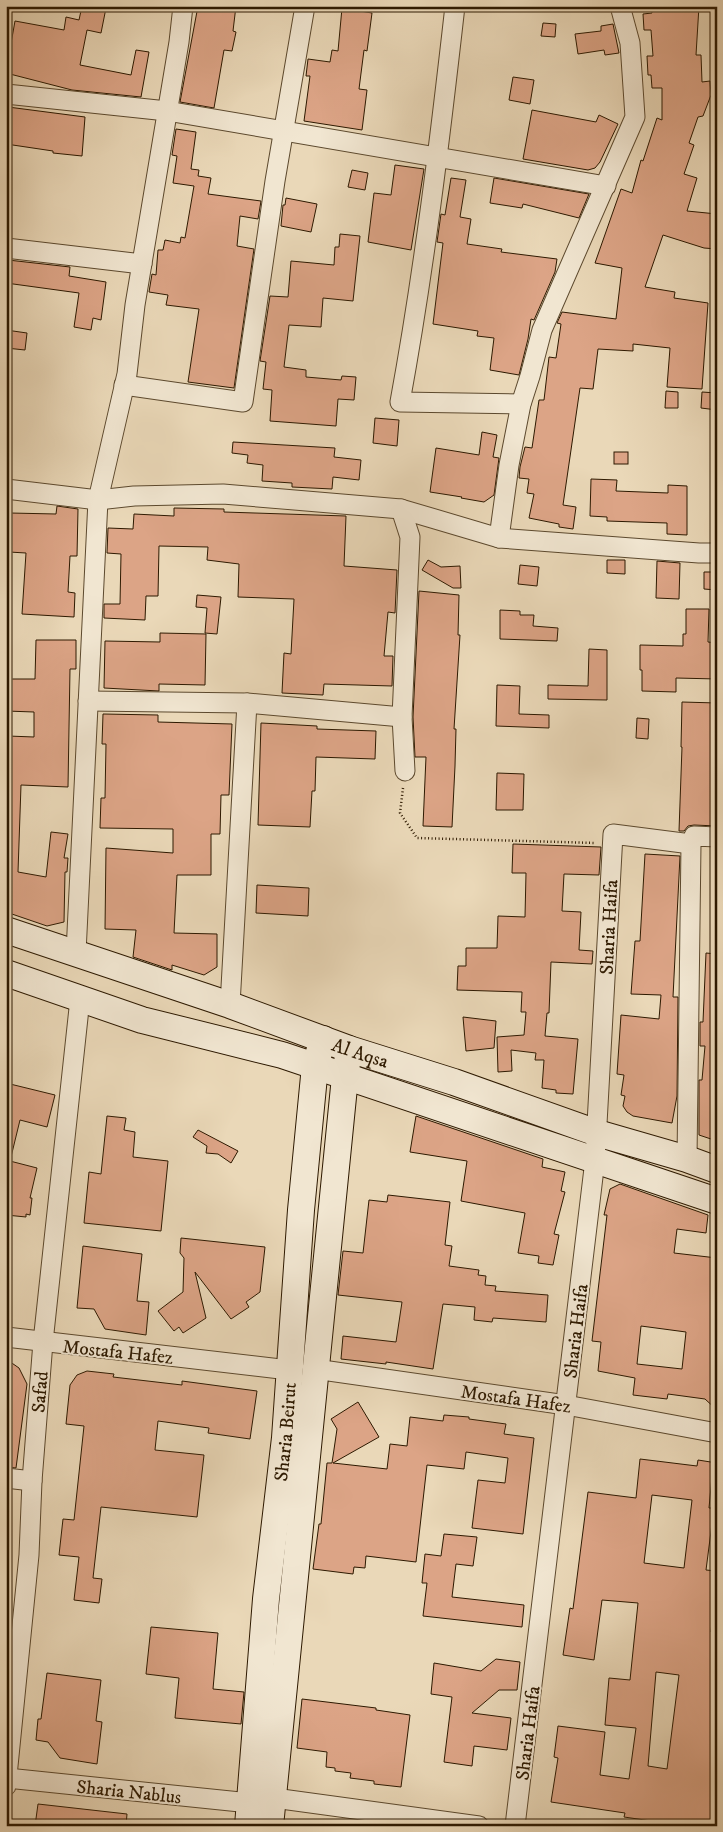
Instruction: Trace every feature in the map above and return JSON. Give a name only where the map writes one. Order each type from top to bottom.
[{"type":"main road","name":"Al Aqsa","points":[[6,930],[230,1005],[597,1133],[687,1159],[717,1170]]},
{"type":"main road","name":"Al Aqsa","points":[[6,973],[142,1020],[282,1055],[717,1201]]},
{"type":"main road","name":"Sharia Beirut","points":[[270,1826],[257,1809],[266,1599],[285,1438],[301,1210],[315,1066],[323,1039]]},
{"type":"main road","name":"Sharia Beirut","points":[[257,1809],[315,1369],[349,1048]]},
{"type":"street","points":[[76,954],[98,500],[124,385],[183,6]]},
{"type":"street","points":[[124,385],[243,402],[284,130],[305,6]]},
{"type":"street","points":[[455,6],[415,320],[400,402],[521,404]]},
{"type":"street","points":[[500,538],[509,465],[521,404],[542,330],[635,117],[630,43],[620,6]]},
{"type":"street","points":[[6,94],[167,111],[606,186]]},
{"type":"street","points":[[6,248],[142,264]]},
{"type":"street","points":[[6,489],[98,500],[134,496],[223,494],[401,509],[500,538],[717,553]]},
{"type":"street","points":[[401,509],[410,537],[402,717],[405,771]]},
{"type":"street","points":[[88,701],[246,703],[402,717]]},
{"type":"street","points":[[230,1005],[246,703]]},
{"type":"street","points":[[687,1159],[691,844],[694,836],[717,837]]},
{"type":"street","points":[[612,839],[691,844]]},
{"type":"street","name":"Sharia Haifa","points":[[516,1826],[595,1160],[612,839]]},
{"type":"street","name":"Safad","points":[[7,1782],[15,1601],[29,1555],[32,1481],[43,1342],[80,999]]},
{"type":"street","name":"Mostafa Hafez","points":[[6,1337],[289,1370]]},
{"type":"street","name":"Mostafa Hafez","points":[[315,1369],[566,1405],[717,1433]]},
{"type":"street","points":[[6,1478],[32,1481]]},
{"type":"street","name":"Sharia Nablus","points":[[7,1782],[257,1809],[479,1826]]},
{"type":"path","points":[[405,771],[400,813],[416,838],[612,839]]},
{"type":"building","points":[[82,6],[106,8],[101,33],[87,30],[80,65],[131,75],[136,50],[149,52],[141,97],[72,90],[6,73],[6,48],[10,49],[15,21],[64,30],[66,17],[79,20]]},
{"type":"building","points":[[198,6],[236,6],[233,31],[236,32],[232,51],[224,50],[214,108],[180,102]]},
{"type":"building","points":[[651,6],[699,6],[696,55],[701,55],[702,82],[710,81],[711,95],[703,116],[698,117],[689,143],[694,145],[684,174],[697,178],[687,211],[717,214],[717,249],[704,248],[663,235],[645,287],[675,292],[674,298],[708,303],[702,389],[667,387],[670,348],[633,344],[633,351],[598,349],[593,389],[580,388],[563,505],[576,507],[573,529],[559,527],[559,524],[529,518],[534,494],[527,493],[529,479],[519,478],[520,467],[525,447],[532,448],[539,400],[544,400],[549,357],[556,358],[561,324],[557,323],[562,312],[616,319],[622,268],[595,263],[621,189],[632,193],[641,160],[643,161],[657,118],[662,120],[662,88],[652,88],[651,75],[648,75],[647,56],[653,56],[651,30],[644,30],[643,14],[652,13]]},
{"type":"building","points":[[342,8],[372,13],[367,51],[364,50],[359,89],[367,90],[362,130],[304,121],[310,76],[306,76],[308,59],[330,62],[332,50],[338,51]]},
{"type":"building","points":[[543,23],[556,24],[555,37],[541,36]]},
{"type":"building","points":[[613,24],[619,53],[605,55],[604,50],[578,54],[575,34],[601,31],[601,26]]},
{"type":"building","points":[[513,77],[534,80],[530,104],[509,100]]},
{"type":"building","points":[[8,107],[85,117],[82,156],[53,153],[53,151],[6,144]]},
{"type":"building","points":[[532,110],[596,122],[599,115],[618,124],[600,162],[595,168],[588,170],[523,159]]},
{"type":"building","points":[[176,129],[196,132],[191,169],[199,170],[198,176],[211,178],[208,194],[261,201],[258,219],[240,216],[237,246],[254,249],[234,388],[188,382],[199,309],[166,305],[168,295],[149,292],[152,274],[156,275],[158,250],[163,250],[165,240],[180,243],[181,237],[185,238],[194,186],[173,183],[177,156],[172,155]]},
{"type":"building","points":[[395,165],[424,169],[411,250],[368,242],[374,193],[391,195]]},
{"type":"building","points":[[352,170],[368,173],[365,190],[348,187]]},
{"type":"building","points":[[451,178],[466,180],[460,217],[471,219],[467,244],[502,249],[501,252],[557,259],[555,272],[534,320],[531,319],[519,375],[490,370],[494,338],[477,336],[478,331],[433,324],[443,243],[437,242],[441,214],[445,215]]},
{"type":"building","points":[[494,178],[589,194],[579,218],[523,204],[522,208],[490,203]]},
{"type":"building","points":[[286,198],[317,204],[311,232],[281,226],[283,205],[285,205]]},
{"type":"building","points":[[340,234],[360,236],[353,301],[323,298],[321,327],[289,325],[284,367],[306,370],[306,377],[341,380],[342,376],[356,377],[354,400],[338,399],[336,426],[270,421],[272,390],[263,389],[266,362],[260,361],[270,296],[288,297],[291,261],[334,265],[335,247],[339,247]]},
{"type":"building","points":[[8,260],[70,267],[69,276],[106,282],[101,320],[93,318],[91,330],[74,327],[79,293],[6,283]]},
{"type":"building","points":[[6,330],[27,333],[25,350],[6,348]]},
{"type":"building","points":[[666,391],[678,392],[678,408],[665,408]]},
{"type":"building","points":[[702,392],[717,393],[717,410],[701,408]]},
{"type":"building","points":[[375,418],[399,420],[397,446],[373,443]]},
{"type":"building","points":[[482,432],[497,435],[493,457],[499,458],[494,495],[484,502],[430,492],[436,448],[479,455]]},
{"type":"building","points":[[233,442],[335,448],[334,457],[361,460],[359,480],[333,477],[332,489],[292,487],[292,483],[262,481],[263,465],[247,463],[248,455],[232,453]]},
{"type":"building","points":[[614,452],[628,452],[628,464],[614,464]]},
{"type":"building","points":[[591,479],[617,480],[616,491],[668,493],[668,485],[687,486],[687,535],[667,534],[667,523],[607,521],[607,517],[590,516]]},
{"type":"building","points":[[57,506],[78,509],[77,556],[70,556],[68,592],[75,593],[74,617],[22,614],[26,553],[9,552],[10,513],[56,514]]},
{"type":"building","points":[[174,508],[224,509],[224,512],[346,516],[344,566],[397,570],[395,613],[388,612],[384,656],[393,656],[392,686],[324,684],[323,695],[282,693],[284,653],[291,654],[294,599],[238,597],[239,564],[207,560],[208,547],[159,546],[158,596],[146,596],[145,620],[104,618],[104,604],[120,604],[121,554],[107,553],[108,528],[133,529],[134,514],[174,516]]},
{"type":"building","points":[[428,560],[441,567],[460,566],[461,588],[453,588],[422,570]]},
{"type":"building","points":[[607,560],[625,560],[625,574],[607,573]]},
{"type":"building","points":[[657,561],[680,563],[679,599],[656,598]]},
{"type":"building","points":[[520,565],[539,567],[537,586],[518,584]]},
{"type":"building","points":[[704,572],[717,572],[717,590],[704,589]]},
{"type":"building","points":[[419,591],[459,595],[458,635],[460,635],[454,729],[456,729],[452,827],[423,826],[426,757],[415,757],[413,717]]},
{"type":"building","points":[[197,595],[221,597],[217,634],[205,633],[207,608],[196,607]]},
{"type":"building","points":[[686,609],[709,609],[708,642],[717,643],[717,679],[676,678],[676,692],[642,691],[640,645],[683,646],[683,634],[686,634]]},
{"type":"building","points":[[500,610],[520,611],[520,615],[534,615],[533,626],[558,628],[557,641],[500,639]]},
{"type":"building","points":[[160,633],[206,634],[205,685],[159,684],[159,691],[104,688],[105,641],[160,642]]},
{"type":"building","points":[[36,640],[76,640],[76,669],[70,669],[68,787],[21,785],[18,872],[46,877],[51,832],[68,834],[64,858],[68,858],[67,872],[65,872],[64,922],[47,926],[6,912],[6,751],[8,751],[8,736],[34,737],[34,712],[6,711],[6,679],[35,679]]},
{"type":"building","points":[[589,649],[607,650],[607,700],[548,699],[548,685],[588,686]]},
{"type":"building","points":[[497,685],[520,686],[519,714],[549,715],[549,728],[496,726]]},
{"type":"building","points":[[682,702],[717,703],[717,826],[694,825],[688,826],[684,831],[679,831],[682,747]]},
{"type":"building","points":[[103,714],[158,715],[158,722],[232,724],[229,795],[221,795],[220,834],[211,834],[211,875],[177,875],[174,933],[217,934],[217,967],[204,975],[172,965],[172,970],[133,957],[136,930],[105,929],[106,848],[173,853],[173,829],[100,828],[101,798],[105,798],[106,744],[102,744]]},
{"type":"building","points":[[637,718],[649,719],[648,739],[636,738]]},
{"type":"building","points":[[261,723],[317,726],[317,729],[376,731],[375,759],[316,757],[315,791],[312,791],[310,827],[258,825]]},
{"type":"building","points":[[497,773],[524,774],[523,810],[496,810]]},
{"type":"building","points":[[513,844],[601,847],[599,875],[564,874],[562,911],[581,912],[579,950],[593,951],[592,964],[551,962],[549,1013],[547,1013],[545,1036],[578,1039],[573,1094],[556,1093],[556,1090],[542,1088],[544,1060],[535,1060],[536,1053],[511,1050],[512,1071],[498,1072],[497,1037],[524,1035],[526,1012],[521,1012],[522,992],[457,990],[458,966],[466,966],[466,948],[497,948],[498,916],[525,917],[526,873],[512,873]]},
{"type":"building","points":[[645,854],[680,856],[673,997],[678,997],[677,1096],[672,1123],[633,1116],[627,1112],[623,1106],[625,1096],[621,1095],[624,1075],[617,1074],[621,1015],[659,1019],[661,995],[631,994],[635,941],[640,941]]},
{"type":"building","points":[[257,885],[309,888],[308,916],[256,913]]},
{"type":"building","points":[[706,953],[717,954],[717,1141],[699,1135],[699,1080],[702,1080],[705,1046],[700,1046],[700,1022],[703,1022]]},
{"type":"building","points":[[463,1017],[496,1021],[494,1048],[466,1051]]},
{"type":"building","points":[[6,1083],[55,1095],[47,1127],[20,1120],[11,1157],[6,1156]]},
{"type":"building","points":[[107,1116],[126,1118],[124,1130],[135,1132],[133,1157],[168,1161],[161,1231],[84,1223],[89,1172],[101,1174]]},
{"type":"building","points":[[416,1116],[543,1159],[542,1167],[565,1172],[561,1191],[565,1192],[554,1234],[559,1235],[553,1265],[538,1263],[539,1256],[518,1253],[525,1213],[461,1201],[467,1161],[410,1152]]},
{"type":"building","points":[[198,1130],[238,1151],[231,1163],[218,1154],[206,1153],[207,1146],[193,1137]]},
{"type":"building","points":[[6,1160],[37,1168],[30,1198],[32,1198],[30,1215],[26,1214],[26,1217],[6,1215]]},
{"type":"building","points":[[620,1184],[708,1215],[706,1233],[677,1229],[674,1253],[717,1258],[717,1410],[705,1399],[668,1394],[667,1399],[633,1395],[635,1378],[598,1371],[601,1342],[592,1341],[607,1215],[604,1215],[610,1189]],"holes":[[[641,1326],[686,1332],[682,1369],[637,1364]]]},
{"type":"building","points":[[388,1195],[450,1202],[445,1245],[452,1246],[449,1266],[479,1270],[478,1275],[486,1276],[485,1285],[496,1286],[495,1291],[548,1295],[546,1322],[493,1318],[492,1322],[474,1320],[475,1307],[443,1304],[433,1369],[386,1362],[386,1364],[341,1359],[343,1336],[396,1342],[402,1302],[338,1295],[343,1251],[363,1253],[369,1200],[387,1202]]},
{"type":"building","points":[[181,1238],[265,1247],[260,1292],[246,1302],[249,1307],[231,1319],[195,1272],[206,1318],[183,1333],[179,1327],[174,1331],[158,1311],[183,1292],[184,1258],[180,1253]]},
{"type":"building","points":[[83,1246],[142,1254],[137,1301],[149,1302],[146,1335],[105,1329],[94,1309],[77,1308]]},
{"type":"building","points":[[6,1359],[19,1368],[27,1384],[16,1468],[6,1467]]},
{"type":"building","points":[[87,1371],[114,1374],[113,1377],[182,1385],[182,1381],[257,1391],[250,1439],[208,1433],[209,1428],[158,1421],[155,1450],[204,1455],[197,1517],[101,1507],[93,1578],[102,1579],[99,1603],[74,1600],[79,1557],[59,1555],[63,1519],[74,1520],[84,1426],[66,1424],[70,1385],[77,1375]]},
{"type":"building","points":[[358,1402],[379,1437],[333,1463],[387,1469],[390,1444],[407,1446],[410,1417],[443,1421],[444,1415],[469,1417],[469,1419],[506,1424],[504,1434],[534,1438],[523,1534],[472,1528],[478,1480],[505,1483],[508,1458],[466,1452],[464,1469],[427,1465],[416,1562],[366,1556],[365,1568],[354,1567],[353,1574],[313,1569],[319,1524],[321,1524],[327,1463],[332,1463],[337,1429],[331,1419]]},
{"type":"building","points":[[640,1459],[697,1466],[698,1460],[717,1463],[717,1477],[712,1476],[709,1508],[714,1508],[706,1570],[717,1571],[711,1632],[717,1633],[715,1690],[717,1691],[717,1826],[686,1826],[624,1817],[625,1813],[551,1802],[558,1758],[554,1757],[558,1726],[605,1732],[600,1775],[629,1779],[636,1728],[605,1725],[609,1678],[630,1680],[638,1603],[602,1600],[594,1660],[563,1655],[570,1608],[573,1609],[588,1492],[636,1498]],"holes":[[[652,1495],[692,1500],[684,1568],[644,1563]],[[656,1672],[679,1675],[667,1769],[648,1766]]]},
{"type":"building","points":[[444,1534],[477,1537],[473,1566],[456,1564],[452,1597],[524,1605],[522,1627],[423,1616],[427,1583],[422,1583],[425,1554],[441,1556]]},
{"type":"building","points":[[151,1627],[218,1633],[213,1689],[244,1692],[241,1724],[175,1718],[179,1678],[146,1674]]},
{"type":"building","points":[[496,1659],[520,1662],[517,1690],[499,1690],[472,1713],[511,1718],[507,1750],[474,1746],[472,1766],[444,1762],[452,1697],[431,1694],[434,1663],[481,1671]]},
{"type":"building","points":[[47,1673],[101,1680],[96,1721],[102,1722],[97,1764],[60,1758],[48,1742],[36,1740],[38,1719],[41,1719]]},
{"type":"building","points":[[302,1699],[376,1708],[376,1710],[410,1715],[401,1787],[374,1784],[374,1781],[350,1778],[351,1773],[335,1771],[335,1768],[326,1767],[327,1752],[297,1748]]},
{"type":"building","points":[[38,1804],[127,1814],[126,1826],[35,1826]]}]
